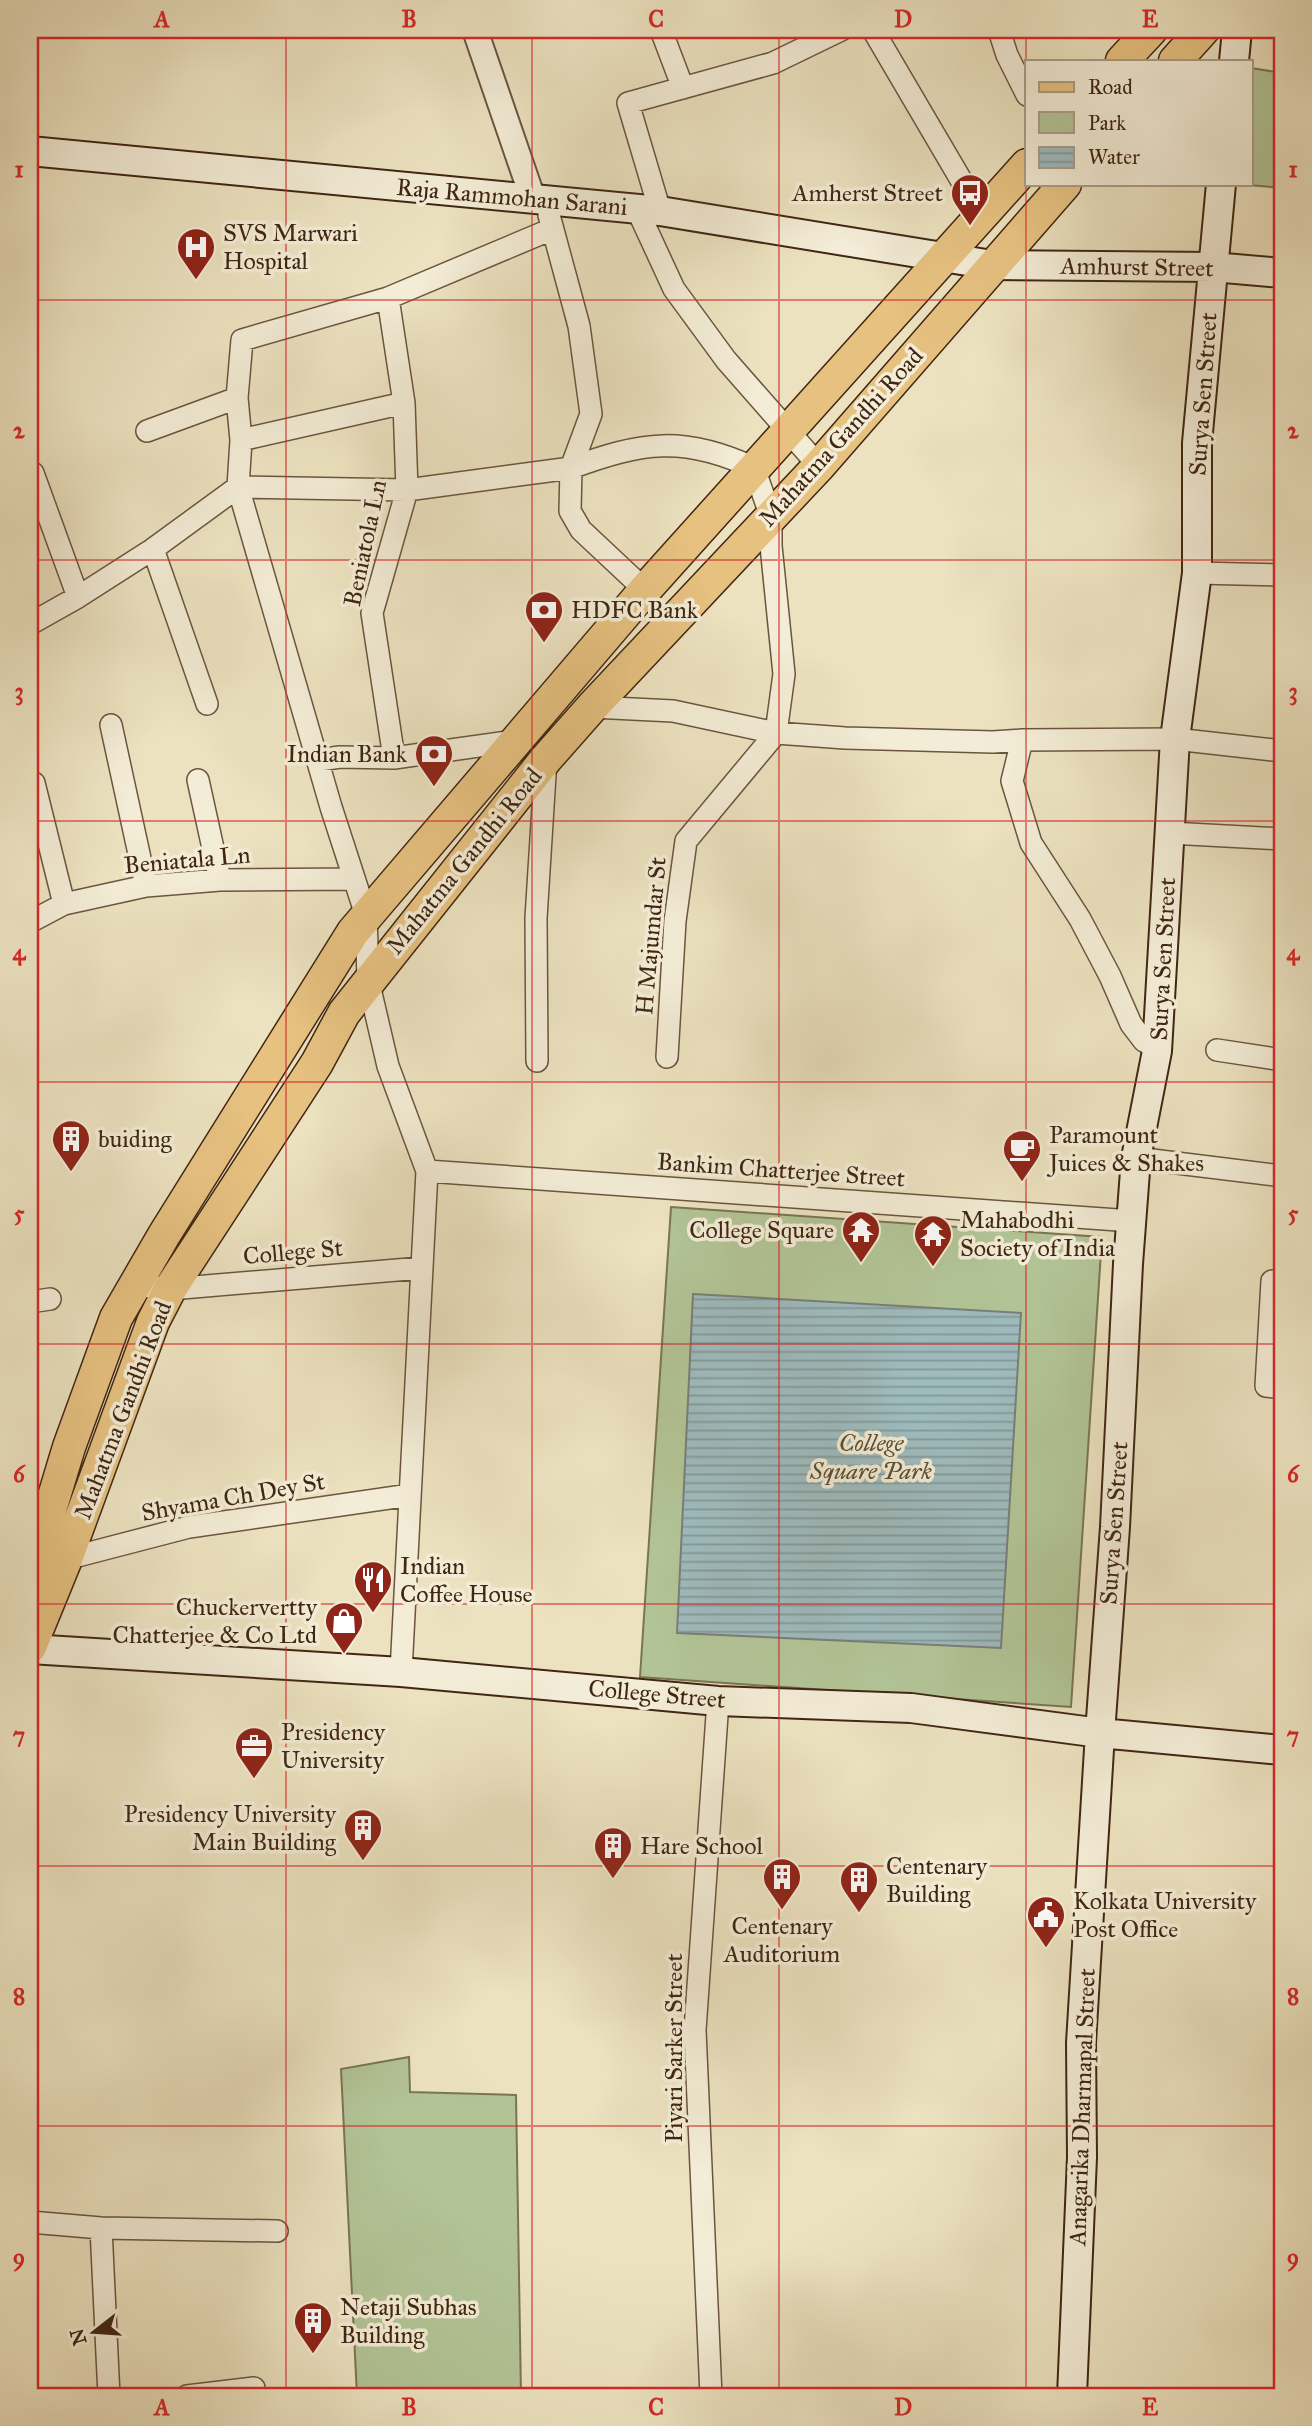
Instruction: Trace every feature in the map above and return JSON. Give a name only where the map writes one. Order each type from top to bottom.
[{"type":"main road","points":[[1123,60],[1151,30]]},
{"type":"main road","points":[[1176,60],[1203,30]]},
{"type":"main road","points":[[1234,60],[1237,30]]},
{"type":"main road","name":"Raja Rammohan Sarani","points":[[30,151],[649,210],[992,265]]},
{"type":"main road","name":"Mahatma Gandhi Road","points":[[30,1648],[41,1559],[69,1447],[116,1318],[346,943],[366,915],[645,590],[1025,167]]},
{"type":"main road","name":"Mahatma Gandhi Road","points":[[41,1559],[170,1289],[317,1063],[344,1013],[368,980],[546,759],[819,466],[1063,186]]},
{"type":"main road","name":"Surya Sen Street","points":[[1100,1733],[1136,1158],[1157,1048],[1175,739],[1197,572],[1197,443],[1221,186]]},
{"type":"main road","name":"Amhurst Street","points":[[992,265],[1213,267],[1282,274]]},
{"type":"main road","name":"College Street","points":[[30,1648],[401,1672],[718,1700],[911,1708],[1100,1733],[1282,1750]]},
{"type":"main road","name":"Anagarika Dharmapal Street","points":[[1073,2396],[1082,2157],[1081,2043],[1100,1733]]},
{"type":"street","points":[[475,30],[552,229],[579,326],[591,414],[571,468],[570,511],[581,530],[645,590]]},
{"type":"street","points":[[661,30],[683,88]]},
{"type":"street","points":[[819,466],[726,360],[674,289],[649,210],[628,103],[773,63],[841,30]]},
{"type":"street","points":[[873,30],[981,214]]},
{"type":"street","points":[[999,30],[1007,55],[1025,91]]},
{"type":"street","points":[[401,1672],[427,1171],[388,1066],[368,980],[366,915],[238,487],[241,440],[237,398],[242,340],[388,298],[552,229]]},
{"type":"street","name":"Beniatola Ln","points":[[388,298],[404,403],[407,490],[373,613],[394,758]]},
{"type":"street","points":[[147,431],[237,398]]},
{"type":"street","points":[[241,440],[404,403]]},
{"type":"street","points":[[30,624],[153,549],[238,487],[407,490],[571,468],[613,453],[674,444],[722,453],[754,468],[771,517],[771,546],[785,674],[776,733]]},
{"type":"street","points":[[33,473],[78,597]]},
{"type":"street","points":[[153,549],[207,704]]},
{"type":"street","points":[[1197,572],[1282,575]]},
{"type":"street","points":[[592,707],[673,711],[776,733],[993,743],[1022,740],[1175,739],[1282,751]]},
{"type":"street","points":[[111,725],[146,886]]},
{"type":"street","name":"H Majumdar St","points":[[667,1057],[675,920],[686,841],[776,733]]},
{"type":"street","points":[[1022,740],[1012,781],[1031,844],[1080,919],[1131,1024],[1144,1041],[1157,1048]]},
{"type":"street","points":[[319,760],[340,757],[394,758],[515,741]]},
{"type":"street","points":[[537,1061],[536,918],[546,759]]},
{"type":"street","points":[[198,780],[220,880]]},
{"type":"street","points":[[34,783],[64,904]]},
{"type":"street","points":[[1170,833],[1282,839]]},
{"type":"street","name":"Beniatala Ln","points":[[30,922],[64,904],[146,886],[220,880],[354,879]]},
{"type":"street","points":[[1217,1050],[1282,1060]]},
{"type":"street","points":[[1136,1158],[1282,1176]]},
{"type":"street","name":"Bankim Chatterjee Street","points":[[427,1171],[1132,1221]]},
{"type":"street","name":"College St","points":[[134,1285],[170,1289],[421,1268]]},
{"type":"street","points":[[1272,1281],[1266,1387],[1282,1388]]},
{"type":"street","name":"Shyama Ch Dey St","points":[[41,1559],[189,1527],[410,1495]]},
{"type":"street","name":"Piyari Sarker Street","points":[[711,2396],[695,2029],[718,1700]]},
{"type":"street","points":[[30,2222],[101,2228],[277,2231]]},
{"type":"street","points":[[101,2228],[109,2396]]},
{"type":"street","points":[[187,2396],[254,2388]]},
{"type":"green space","points":[[1252,68],[1282,73],[1282,188],[1252,185]]},
{"type":"green space","name":"College Square Park","points":[[671,1207],[1102,1237],[1071,1707],[640,1677]]},
{"type":"green space","points":[[409,2057],[410,2092],[516,2095],[521,2396],[357,2396],[341,2069]]},
{"type":"water","points":[[693,1294],[1021,1313],[1001,1648],[677,1633]]},
{"type":"place","name":"Amherst Street","points":[[970,227]]},
{"type":"place","name":"SVS Marwari Hospital","points":[[196,281]]},
{"type":"place","name":"HDFC Bank","points":[[544,644]]},
{"type":"place","name":"Indian Bank","points":[[434,788]]},
{"type":"place","name":"buiding","points":[[71,1173]]},
{"type":"place","name":"Paramount Juices & Shakes","points":[[1022,1183]]},
{"type":"place","name":"College Square","points":[[861,1264]]},
{"type":"place","name":"Mahabodhi Society of India","points":[[933,1268]]},
{"type":"place","name":"Indian Coffee House","points":[[373,1614]]},
{"type":"place","name":"Chuckervertty Chatterjee & Co Ltd","points":[[344,1655]]},
{"type":"place","name":"Presidency University","points":[[254,1780]]},
{"type":"place","name":"Presidency University Main Building","points":[[363,1862]]},
{"type":"place","name":"Hare School","points":[[613,1880]]},
{"type":"place","name":"Centenary Auditorium","points":[[782,1911]]},
{"type":"place","name":"Centenary Building","points":[[859,1914]]},
{"type":"place","name":"Kolkata University Post Office","points":[[1046,1949]]},
{"type":"place","name":"Netaji Subhas Building","points":[[313,2355]]}]
